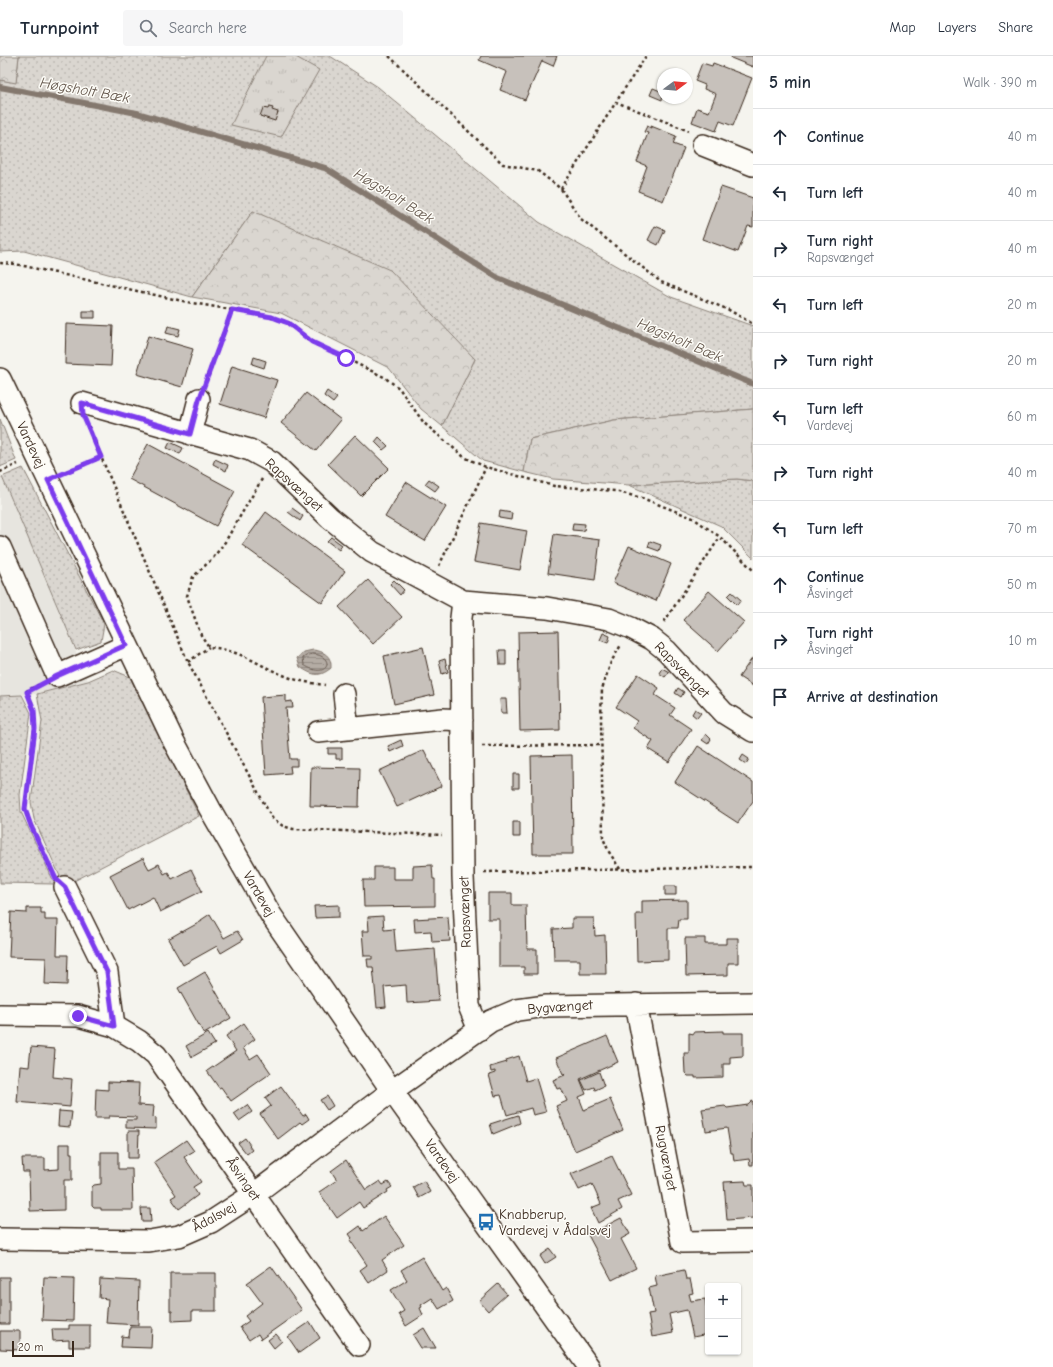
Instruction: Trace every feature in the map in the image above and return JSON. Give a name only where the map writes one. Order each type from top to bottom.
[{"type":"street","points":[[703,146],[753,165]]},
{"type":"street","name":"Vardevej","points":[[0,379],[126,645],[174,742],[210,809],[271,915],[392,1091],[589,1367]]},
{"type":"street","points":[[190,434],[199,400]]},
{"type":"street","name":"Rapsvænget","points":[[82,403],[250,450],[272,462],[330,518],[372,552],[463,601],[547,608],[609,619],[631,628],[652,639],[667,651],[724,714],[753,731]]},
{"type":"street","points":[[0,547],[57,676],[126,645]]},
{"type":"street","name":"Rapsvænget","points":[[463,601],[461,618],[463,873],[469,1006],[479,1030]]},
{"type":"street","points":[[344,694],[348,729]]},
{"type":"street","points":[[318,732],[443,719],[462,720]]},
{"type":"street","points":[[65,887],[107,972],[114,1026]]},
{"type":"street","name":"Bygvænget","points":[[392,1091],[491,1021],[517,1010],[546,1006],[753,1003]]},
{"type":"street","name":"Rugvænget","points":[[636,1004],[682,1242],[753,1241]]},
{"type":"street","name":"Åsvinget","points":[[0,1015],[78,1016],[114,1026],[139,1041],[156,1055],[359,1345]]},
{"type":"street","name":"Ådalsvej","points":[[0,1239],[149,1241],[179,1236],[211,1222],[254,1194],[392,1091]]},
{"type":"path","points":[[389,56],[503,164],[538,171],[561,189],[581,219],[661,282],[729,310],[753,324]]},
{"type":"path","points":[[561,189],[646,56]]},
{"type":"path","points":[[616,102],[700,136],[703,146]]},
{"type":"path","points":[[0,263],[15,264],[187,302],[272,317],[288,323],[312,342],[384,376],[399,388],[424,423],[464,457],[486,467],[554,486],[614,491],[642,498],[693,518],[720,537],[753,570]]},
{"type":"path","points":[[199,400],[232,310]]},
{"type":"path","points":[[82,403],[83,415],[188,662],[272,818],[283,826],[293,829],[463,836]]},
{"type":"path","points":[[48,480],[101,457]]},
{"type":"path","points":[[209,647],[201,635],[187,596],[193,577],[213,558],[225,542],[272,462]]},
{"type":"path","points":[[431,584],[486,467]]},
{"type":"path","points":[[652,639],[720,537]]},
{"type":"path","points":[[621,870],[609,852],[603,838],[601,720],[602,689],[612,662],[631,628]]},
{"type":"path","points":[[188,662],[209,647],[223,648],[247,656],[284,676],[336,687],[344,694]]},
{"type":"path","points":[[57,676],[27,692],[34,710],[35,729],[25,809],[31,826],[56,879],[65,887]]},
{"type":"path","points":[[462,746],[602,745]]},
{"type":"path","points":[[463,873],[753,867]]},
{"type":"shaded area","points":[[0,471],[88,681],[37,694],[0,696]]},
{"type":"green space","points":[[0,56],[19,56],[16,83],[0,80]]},
{"type":"green space","points":[[19,56],[330,56],[378,87],[539,222],[671,297],[753,326],[753,409],[614,420],[530,439],[524,472],[483,461],[442,426],[475,359],[253,211],[192,297],[24,251],[0,252],[0,80],[16,82]]},
{"type":"green space","points":[[266,56],[294,56],[319,70],[281,137],[231,125]]},
{"type":"green space","points":[[253,211],[390,270],[475,359],[442,426],[421,409],[389,368],[281,313],[192,297]]},
{"type":"green space","points":[[753,409],[753,481],[737,479],[629,485],[553,479],[524,472],[530,439],[614,420]]},
{"type":"green space","points":[[0,419],[16,460],[0,467]]},
{"type":"green space","points":[[23,468],[104,624],[101,641],[76,650],[2,477]]},
{"type":"green space","points":[[737,479],[753,481],[753,558],[721,526],[629,485]]},
{"type":"green space","points":[[113,670],[130,677],[199,816],[72,882],[63,883],[34,819],[31,802],[42,721],[37,694],[88,681]]},
{"type":"green space","points":[[22,695],[31,713],[20,795],[21,812],[55,884],[0,883],[0,696]]},
{"type":"water","points":[[313,650],[324,653],[329,657],[331,668],[323,673],[316,674],[308,672],[300,667],[297,658],[304,652]]},
{"type":"building","points":[[481,56],[557,56],[553,66],[542,61],[525,100],[500,90],[507,72],[479,60]]},
{"type":"building","points":[[732,56],[753,56],[753,67],[731,58]]},
{"type":"building","points":[[702,63],[712,66],[713,63],[752,78],[733,126],[720,121],[716,131],[692,122],[697,108],[709,112],[716,94],[704,89],[705,85],[695,81]]},
{"type":"building","points":[[653,88],[657,90],[657,98],[650,95]]},
{"type":"building","points":[[269,107],[278,112],[275,121],[260,116],[263,108],[268,109]]},
{"type":"building","points":[[647,126],[651,128],[651,126],[676,136],[673,144],[684,148],[663,201],[638,191],[647,166],[637,162],[648,133],[644,132]]},
{"type":"building","points":[[721,187],[753,198],[753,227],[748,226],[738,252],[702,239]]},
{"type":"building","points":[[655,226],[665,230],[658,245],[648,240]]},
{"type":"building","points":[[83,311],[95,311],[95,318],[83,318]]},
{"type":"building","points":[[66,324],[113,326],[111,366],[65,364]]},
{"type":"building","points":[[168,326],[180,329],[178,336],[166,333]]},
{"type":"building","points":[[148,336],[193,349],[182,387],[137,374]]},
{"type":"building","points":[[254,357],[266,361],[264,368],[252,364]]},
{"type":"building","points":[[232,366],[277,380],[264,418],[220,404]]},
{"type":"building","points":[[327,391],[337,398],[333,403],[324,396]]},
{"type":"building","points":[[306,393],[341,420],[316,451],[281,423]]},
{"type":"building","points":[[355,435],[389,468],[361,496],[328,464]]},
{"type":"building","points":[[379,437],[388,446],[383,450],[375,442]]},
{"type":"building","points":[[170,442],[183,448],[180,454],[167,448]]},
{"type":"building","points":[[148,444],[235,491],[216,526],[129,479]]},
{"type":"building","points":[[215,459],[228,465],[226,471],[213,464]]},
{"type":"building","points":[[429,479],[439,486],[435,491],[425,484]]},
{"type":"building","points":[[406,482],[446,507],[425,541],[385,517]]},
{"type":"building","points":[[292,508],[303,516],[300,521],[288,512]]},
{"type":"building","points":[[500,511],[512,513],[511,520],[499,518]]},
{"type":"building","points":[[266,512],[345,571],[322,603],[242,545]]},
{"type":"building","points":[[481,523],[527,531],[520,570],[474,562]]},
{"type":"building","points":[[573,523],[585,524],[584,531],[572,530]]},
{"type":"building","points":[[554,534],[600,540],[595,580],[548,573]]},
{"type":"building","points":[[331,537],[342,545],[339,550],[327,541]]},
{"type":"building","points":[[650,541],[661,545],[659,551],[648,547]]},
{"type":"building","points":[[629,546],[671,564],[656,601],[613,583]]},
{"type":"building","points":[[368,580],[402,617],[373,644],[339,607]]},
{"type":"building","points":[[394,580],[404,590],[400,595],[390,584]]},
{"type":"building","points":[[709,591],[744,622],[718,651],[683,620]]},
{"type":"building","points":[[732,592],[741,600],[737,605],[728,596]]},
{"type":"building","points":[[558,631],[560,730],[520,731],[518,632]]},
{"type":"building","points":[[603,633],[610,636],[608,643],[600,640]]},
{"type":"building","points":[[423,647],[434,695],[394,704],[384,656]]},
{"type":"building","points":[[499,650],[506,650],[506,665],[500,665]]},
{"type":"building","points":[[753,657],[753,686],[739,677]]},
{"type":"building","points":[[445,659],[448,672],[442,674],[439,661]]},
{"type":"building","points":[[662,668],[669,672],[665,677],[659,673]]},
{"type":"building","points":[[638,674],[659,688],[655,695],[675,708],[670,715],[691,729],[669,762],[648,749],[653,741],[633,728],[637,721],[616,707]]},
{"type":"building","points":[[678,688],[684,692],[681,697],[675,693]]},
{"type":"building","points":[[286,695],[286,702],[292,701],[293,708],[286,708],[290,759],[297,759],[297,766],[290,766],[291,773],[266,775],[261,697]]},
{"type":"building","points":[[500,699],[506,699],[507,713],[501,713]]},
{"type":"building","points":[[695,709],[701,713],[697,718],[692,714]]},
{"type":"building","points":[[706,734],[711,739],[708,744],[702,740]]},
{"type":"building","points":[[401,740],[403,746],[390,752],[388,746]]},
{"type":"building","points":[[698,746],[753,782],[753,801],[738,823],[675,782]]},
{"type":"building","points":[[328,748],[342,748],[342,759],[336,759],[336,754],[328,754]]},
{"type":"building","points":[[424,750],[442,786],[397,807],[379,771]]},
{"type":"building","points":[[572,755],[573,854],[533,854],[531,756]]},
{"type":"building","points":[[743,755],[749,759],[746,764],[740,760]]},
{"type":"building","points":[[311,767],[360,768],[359,807],[310,806]]},
{"type":"building","points":[[513,774],[519,774],[519,788],[513,788]]},
{"type":"building","points":[[513,822],[520,822],[520,837],[513,837]]},
{"type":"building","points":[[143,858],[149,869],[159,864],[164,874],[168,872],[172,879],[191,869],[202,891],[160,912],[153,897],[128,910],[110,875]]},
{"type":"building","points":[[432,865],[433,879],[435,879],[435,906],[364,907],[363,880],[374,880],[374,867],[393,867],[393,879],[413,879],[413,866]]},
{"type":"building","points":[[665,886],[676,886],[676,895],[665,895]]},
{"type":"building","points":[[488,893],[512,893],[512,905],[526,905],[527,949],[537,949],[537,974],[524,974],[524,967],[499,967],[499,919],[488,919]]},
{"type":"building","points":[[687,900],[687,919],[679,919],[678,928],[668,928],[668,960],[637,961],[636,914],[642,914],[642,901]]},
{"type":"building","points":[[339,905],[339,917],[315,918],[314,906]]},
{"type":"building","points":[[27,908],[41,908],[41,913],[45,913],[45,920],[58,920],[57,955],[68,955],[67,985],[45,984],[46,958],[9,957],[11,912],[27,913]]},
{"type":"building","points":[[210,914],[224,938],[237,931],[243,940],[221,953],[217,946],[183,965],[168,939],[202,921],[201,920]]},
{"type":"building","points":[[383,916],[384,930],[394,929],[396,952],[435,949],[439,1001],[407,1003],[406,985],[384,987],[386,1007],[377,1008],[373,967],[368,967],[367,959],[372,959],[372,956],[364,956],[362,931],[369,931],[368,917]]},
{"type":"building","points":[[448,917],[450,941],[432,942],[431,931],[415,932],[414,919]]},
{"type":"building","points":[[572,918],[594,918],[595,936],[605,935],[606,974],[580,974],[580,960],[554,960],[553,929],[572,928]]},
{"type":"building","points":[[685,938],[705,938],[705,944],[726,944],[726,938],[738,938],[738,963],[728,963],[728,975],[686,976]]},
{"type":"building","points":[[205,972],[231,1018],[204,1034],[178,988]]},
{"type":"building","points":[[244,1023],[255,1039],[243,1048],[250,1059],[258,1054],[271,1073],[231,1101],[221,1087],[219,1088],[207,1071],[236,1051],[226,1036]]},
{"type":"building","points":[[723,1031],[723,1033],[743,1033],[743,1056],[730,1057],[730,1064],[723,1064],[723,1077],[695,1078],[695,1076],[688,1076],[685,1073],[684,1053],[689,1053],[689,1033],[694,1034],[694,1032]]},
{"type":"building","points":[[208,1033],[215,1044],[192,1057],[186,1046]]},
{"type":"building","points":[[607,1036],[618,1062],[580,1079],[586,1094],[579,1097],[584,1110],[610,1099],[623,1130],[575,1151],[556,1106],[567,1101],[561,1088],[557,1089],[553,1080],[565,1075],[563,1074],[556,1058]]},
{"type":"building","points":[[31,1047],[55,1049],[53,1077],[72,1079],[70,1107],[17,1102],[20,1066],[29,1067]]},
{"type":"building","points":[[519,1056],[526,1081],[536,1078],[546,1112],[533,1115],[531,1108],[507,1115],[501,1095],[495,1096],[489,1075],[495,1073],[495,1071],[491,1072],[490,1067],[507,1062],[506,1060]]},
{"type":"building","points":[[599,1072],[604,1086],[595,1090],[594,1087],[586,1090],[581,1080]]},
{"type":"building","points":[[108,1082],[139,1083],[138,1105],[154,1106],[153,1117],[156,1118],[156,1129],[126,1128],[126,1120],[136,1120],[136,1117],[109,1116],[109,1118],[95,1118],[96,1089],[108,1090]]},
{"type":"building","points":[[281,1086],[303,1116],[306,1114],[309,1119],[302,1124],[300,1122],[278,1139],[260,1114],[271,1106],[265,1098]]},
{"type":"building","points":[[327,1096],[333,1106],[327,1110],[320,1100]]},
{"type":"building","points":[[753,1101],[753,1165],[750,1165],[749,1159],[734,1161],[733,1153],[731,1153],[727,1128],[706,1131],[702,1109],[748,1105]]},
{"type":"building","points":[[247,1105],[252,1112],[239,1121],[234,1114]]},
{"type":"building","points":[[59,1111],[72,1112],[70,1127],[58,1126]]},
{"type":"building","points":[[518,1115],[520,1123],[493,1134],[490,1124]]},
{"type":"building","points":[[128,1131],[139,1131],[138,1158],[128,1158]]},
{"type":"building","points":[[245,1138],[252,1150],[247,1154],[238,1143]]},
{"type":"building","points":[[186,1140],[194,1151],[184,1157],[201,1182],[193,1187],[198,1195],[179,1209],[171,1198],[176,1195],[154,1162]]},
{"type":"building","points":[[59,1144],[70,1144],[70,1153],[72,1153],[72,1180],[64,1180],[64,1210],[30,1211],[29,1172],[23,1172],[22,1158],[45,1158],[45,1170],[59,1169]]},
{"type":"building","points":[[101,1152],[118,1152],[118,1169],[132,1169],[133,1210],[101,1210],[101,1208],[94,1208],[92,1206],[92,1187],[94,1185],[101,1184]]},
{"type":"building","points":[[612,1156],[631,1195],[618,1201],[622,1209],[598,1223],[591,1208],[601,1204],[592,1184],[579,1190],[571,1174]]},
{"type":"building","points":[[346,1160],[366,1190],[380,1181],[383,1185],[388,1182],[392,1187],[387,1190],[388,1192],[363,1208],[359,1202],[337,1218],[319,1192],[337,1180],[331,1171]]},
{"type":"building","points":[[424,1181],[430,1192],[419,1198],[413,1187]]},
{"type":"building","points":[[745,1181],[746,1185],[753,1185],[753,1218],[727,1220],[724,1182]]},
{"type":"building","points":[[141,1208],[150,1208],[151,1222],[142,1222]]},
{"type":"building","points":[[384,1216],[404,1245],[382,1260],[388,1270],[369,1283],[360,1270],[367,1265],[350,1240],[352,1238],[349,1234],[360,1226],[363,1231]]},
{"type":"building","points":[[621,1218],[630,1234],[621,1239],[636,1268],[612,1280],[588,1235]]},
{"type":"building","points":[[550,1249],[556,1257],[545,1264],[540,1256]]},
{"type":"building","points":[[422,1257],[442,1291],[446,1288],[453,1301],[439,1309],[432,1298],[421,1305],[422,1307],[420,1308],[423,1315],[406,1326],[399,1314],[404,1311],[391,1290],[407,1280],[401,1270]]},
{"type":"building","points":[[271,1266],[302,1310],[261,1339],[258,1334],[249,1340],[240,1327],[249,1321],[245,1316],[262,1303],[247,1283]]},
{"type":"building","points":[[684,1270],[686,1279],[690,1279],[693,1293],[689,1294],[691,1301],[705,1299],[705,1335],[693,1337],[687,1310],[669,1314],[673,1333],[652,1337],[648,1314],[654,1313],[649,1288],[657,1286],[655,1276]]},
{"type":"building","points":[[170,1273],[216,1273],[216,1311],[192,1311],[192,1320],[172,1321],[172,1311],[170,1311]]},
{"type":"building","points":[[0,1277],[9,1277],[9,1324],[0,1324]]},
{"type":"building","points":[[44,1277],[74,1278],[73,1321],[42,1320]]},
{"type":"building","points":[[100,1279],[139,1281],[138,1325],[106,1323],[108,1299],[99,1298]]},
{"type":"building","points":[[498,1284],[507,1294],[488,1311],[479,1301]]},
{"type":"building","points":[[310,1322],[320,1338],[299,1353],[288,1337]]},
{"type":"building","points":[[69,1325],[90,1325],[90,1347],[69,1347],[69,1340],[53,1341],[52,1329],[69,1329]]},
{"type":"building","points":[[130,1327],[152,1327],[151,1348],[121,1347],[122,1336],[129,1337]]},
{"type":"building","points":[[424,1328],[436,1348],[421,1348],[413,1335]]},
{"type":"building","points":[[0,1331],[20,1331],[20,1350],[0,1349]]},
{"type":"building","points":[[276,1334],[282,1341],[274,1348],[268,1340]]},
{"type":"waterway","name":"Høgsholt Bæk","points":[[0,87],[137,113],[325,168],[498,278],[753,384]]},
{"type":"place","name":"Knabberup, Vardevej v Ådalsvej","points":[[486,1222]]},
{"type":"route","points":[[78,1016],[114,1026],[107,972],[65,887],[56,879],[31,826],[25,809],[35,729],[34,710],[27,692],[57,676],[126,645],[48,480],[101,457],[83,415],[82,403],[190,434],[199,400],[232,310],[272,317],[288,323],[312,342],[346,358]]}]
